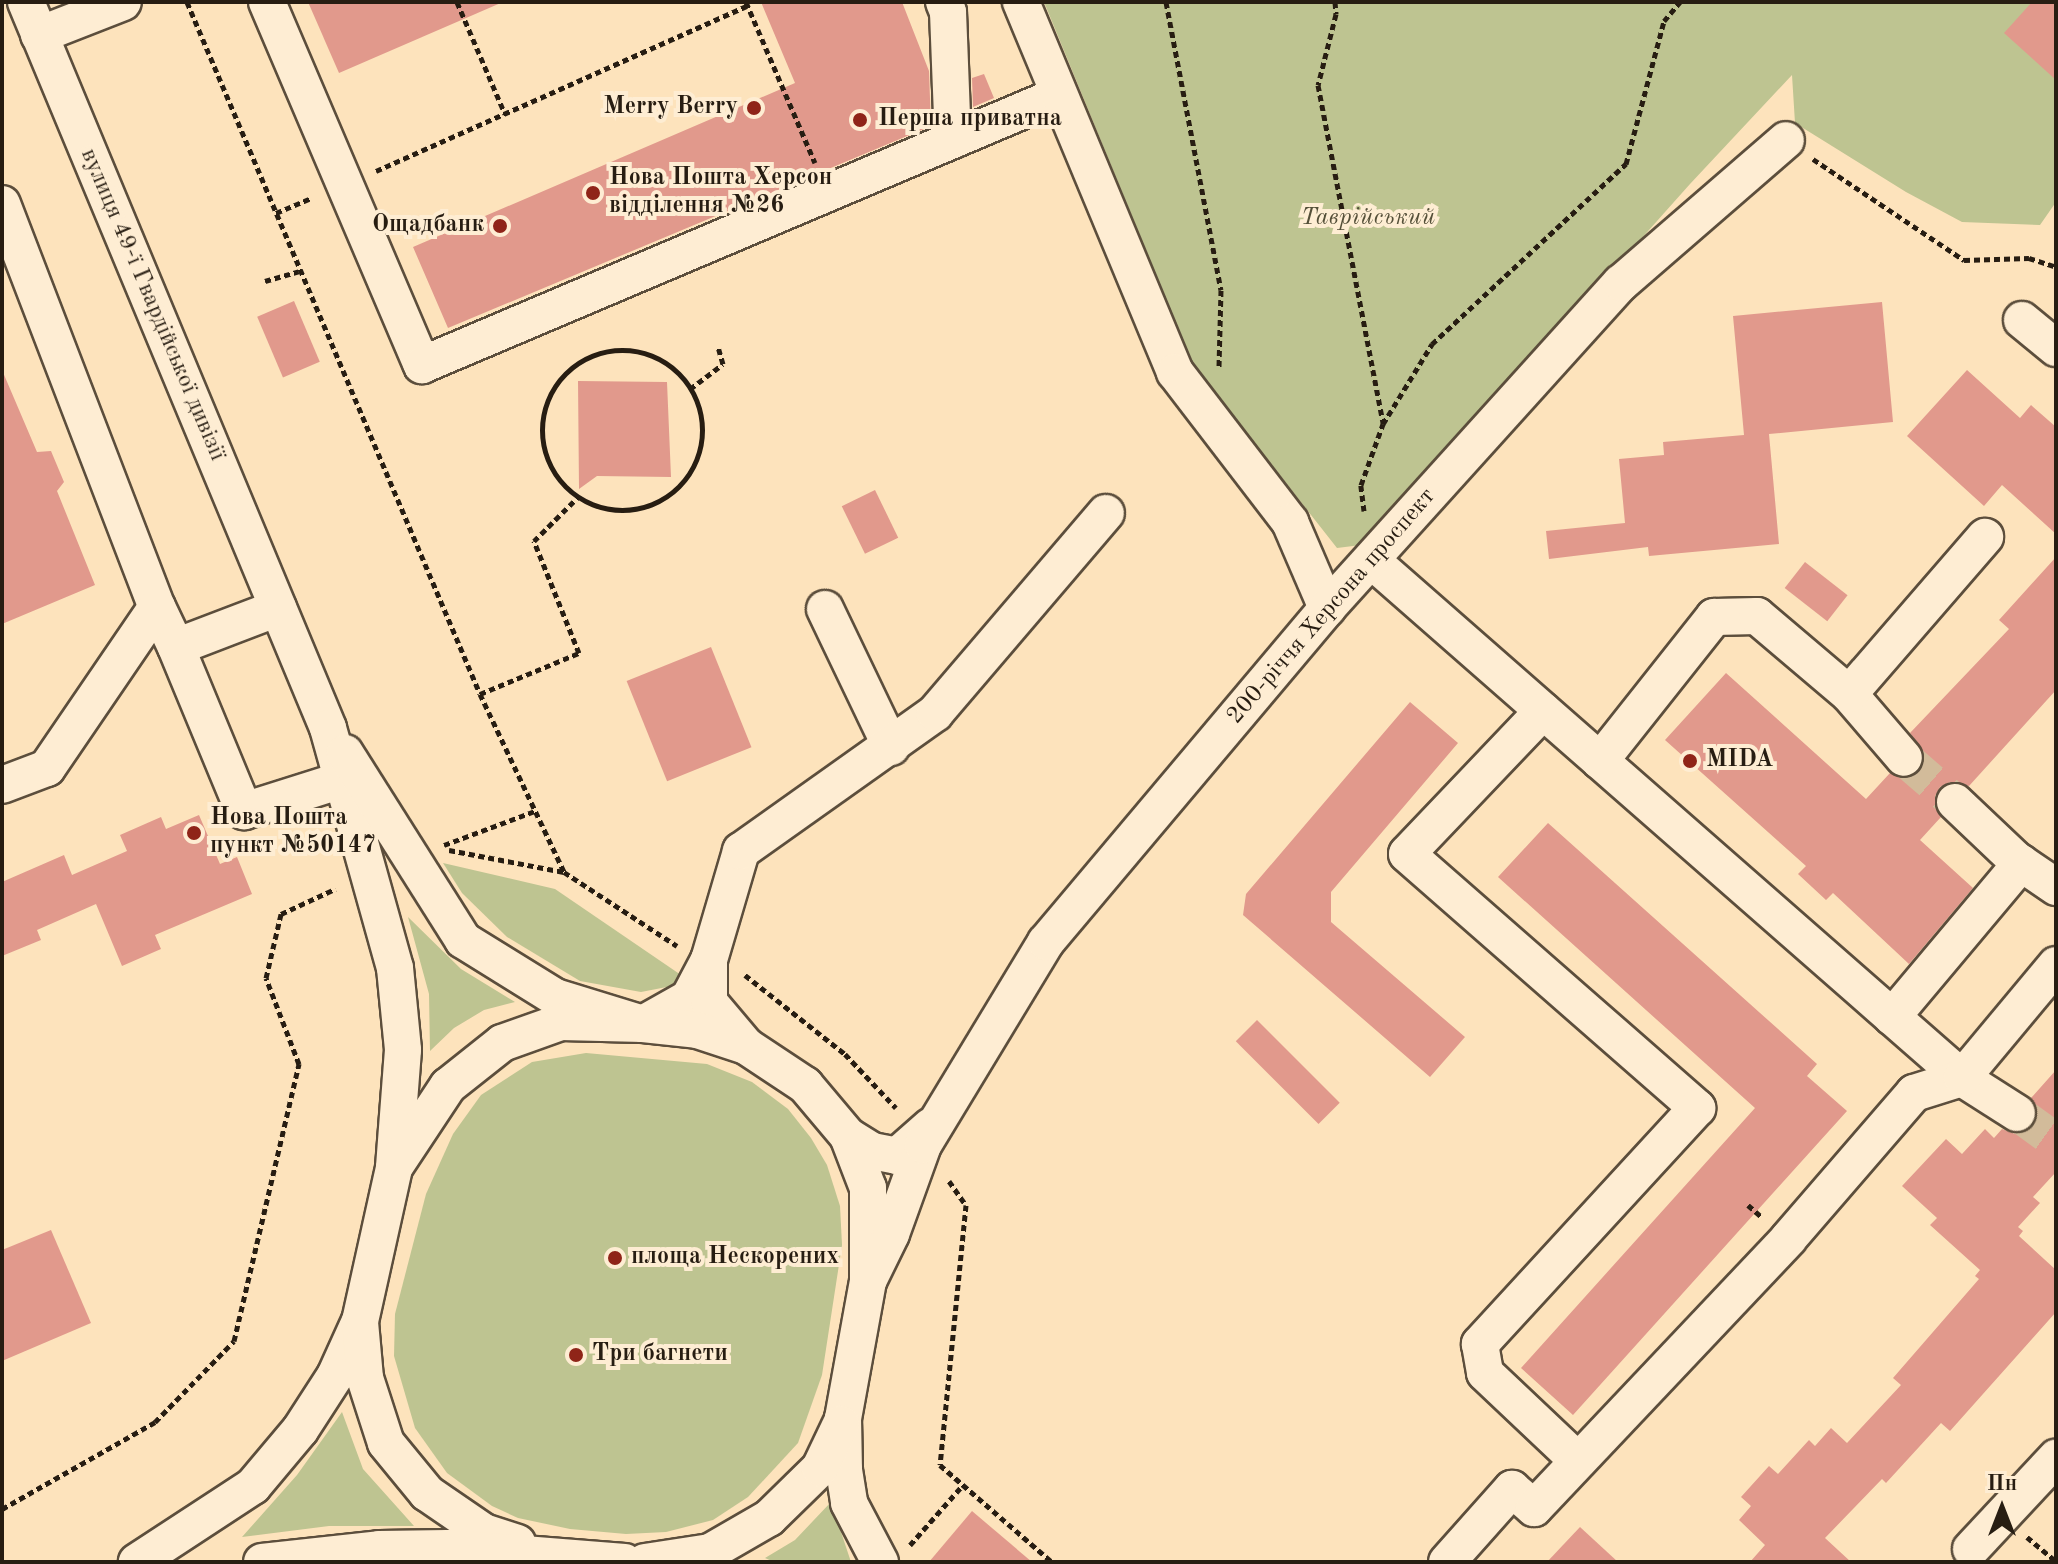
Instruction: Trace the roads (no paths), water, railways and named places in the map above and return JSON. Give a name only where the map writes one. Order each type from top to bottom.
[{"type":"street","name":"вулиця 49-ї Гвардійської дивізії","points":[[26,2],[328,728]]},
{"type":"street","points":[[39,35],[123,2]]},
{"type":"street","points":[[267,2],[422,365],[1059,95]]},
{"type":"street","points":[[944,2],[948,12],[953,140]]},
{"type":"street","points":[[1021,2],[1175,372],[1290,522],[1327,608]]},
{"type":"street","name":"200-річчя Херсона проспект","points":[[935,1122],[1046,942],[1327,608],[1621,283],[1786,140]]},
{"type":"street","points":[[2,204],[157,607],[244,811],[342,780]]},
{"type":"street","points":[[2022,320],[2056,348]]},
{"type":"street","points":[[328,728],[463,940],[555,997],[643,1024],[689,998],[709,960],[741,851],[935,713],[1106,513]]},
{"type":"street","points":[[1849,694],[1985,537]]},
{"type":"street","points":[[1371,560],[1962,1078],[2017,1113]]},
{"type":"street","points":[[2,785],[47,768],[157,607]]},
{"type":"street","points":[[176,647],[278,608]]},
{"type":"street","points":[[825,609],[891,747]]},
{"type":"street","points":[[1600,761],[1714,617],[1757,616],[1849,694],[1904,758]]},
{"type":"street","points":[[1543,711],[1407,854],[1697,1108],[1480,1344],[1485,1373],[1577,1460]]},
{"type":"street","points":[[137,1562],[253,1486],[300,1430],[328,1387],[360,1321],[394,1168],[403,1050],[395,968],[328,728]]},
{"type":"street","points":[[1955,802],[2021,863],[2056,887]]},
{"type":"street","points":[[1892,1017],[2021,863]]},
{"type":"street","points":[[709,960],[709,1002],[746,1046]]},
{"type":"street","points":[[1447,1562],[1512,1489],[1534,1508],[1788,1239],[1914,1093],[1962,1078],[2056,965]]},
{"type":"street","points":[[394,1168],[448,1086],[502,1043],[561,1022],[643,1024],[697,1030],[746,1046],[805,1085],[848,1136],[872,1151],[897,1156],[935,1122]]},
{"type":"street","points":[[868,1281],[935,1122]]},
{"type":"street","points":[[645,1562],[710,1552],[769,1518],[820,1468],[843,1418],[868,1281],[868,1188],[848,1136]]},
{"type":"street","points":[[360,1321],[365,1378],[386,1443],[427,1493],[484,1532],[555,1556]]},
{"type":"street","points":[[843,1418],[849,1503],[892,1558]]},
{"type":"street","points":[[1971,1549],[2056,1458]]},
{"type":"street","points":[[262,1562],[379,1549],[448,1548],[624,1562]]},
{"type":"tunnel","points":[[1904,758],[1955,802]]},
{"type":"tunnel","points":[[2017,1113],[2056,1141]]},
{"type":"place","name":"Merry Berry","points":[[754,108]]},
{"type":"place","name":"Перша приватна","points":[[860,120]]},
{"type":"place","name":"Нова Пошта Херсон відділення №26","points":[[593,193]]},
{"type":"place","name":"Ощадбанк","points":[[500,226]]},
{"type":"place","name":"MIDA","points":[[1690,761]]},
{"type":"place","name":"Нова Пошта пункт №50147","points":[[194,833]]},
{"type":"place","name":"площа Нескорених","points":[[615,1258]]},
{"type":"place","name":"Три багнети","points":[[576,1355]]},
{"type":"park label","name":"Таврійський","points":[[1368,219]]}]
